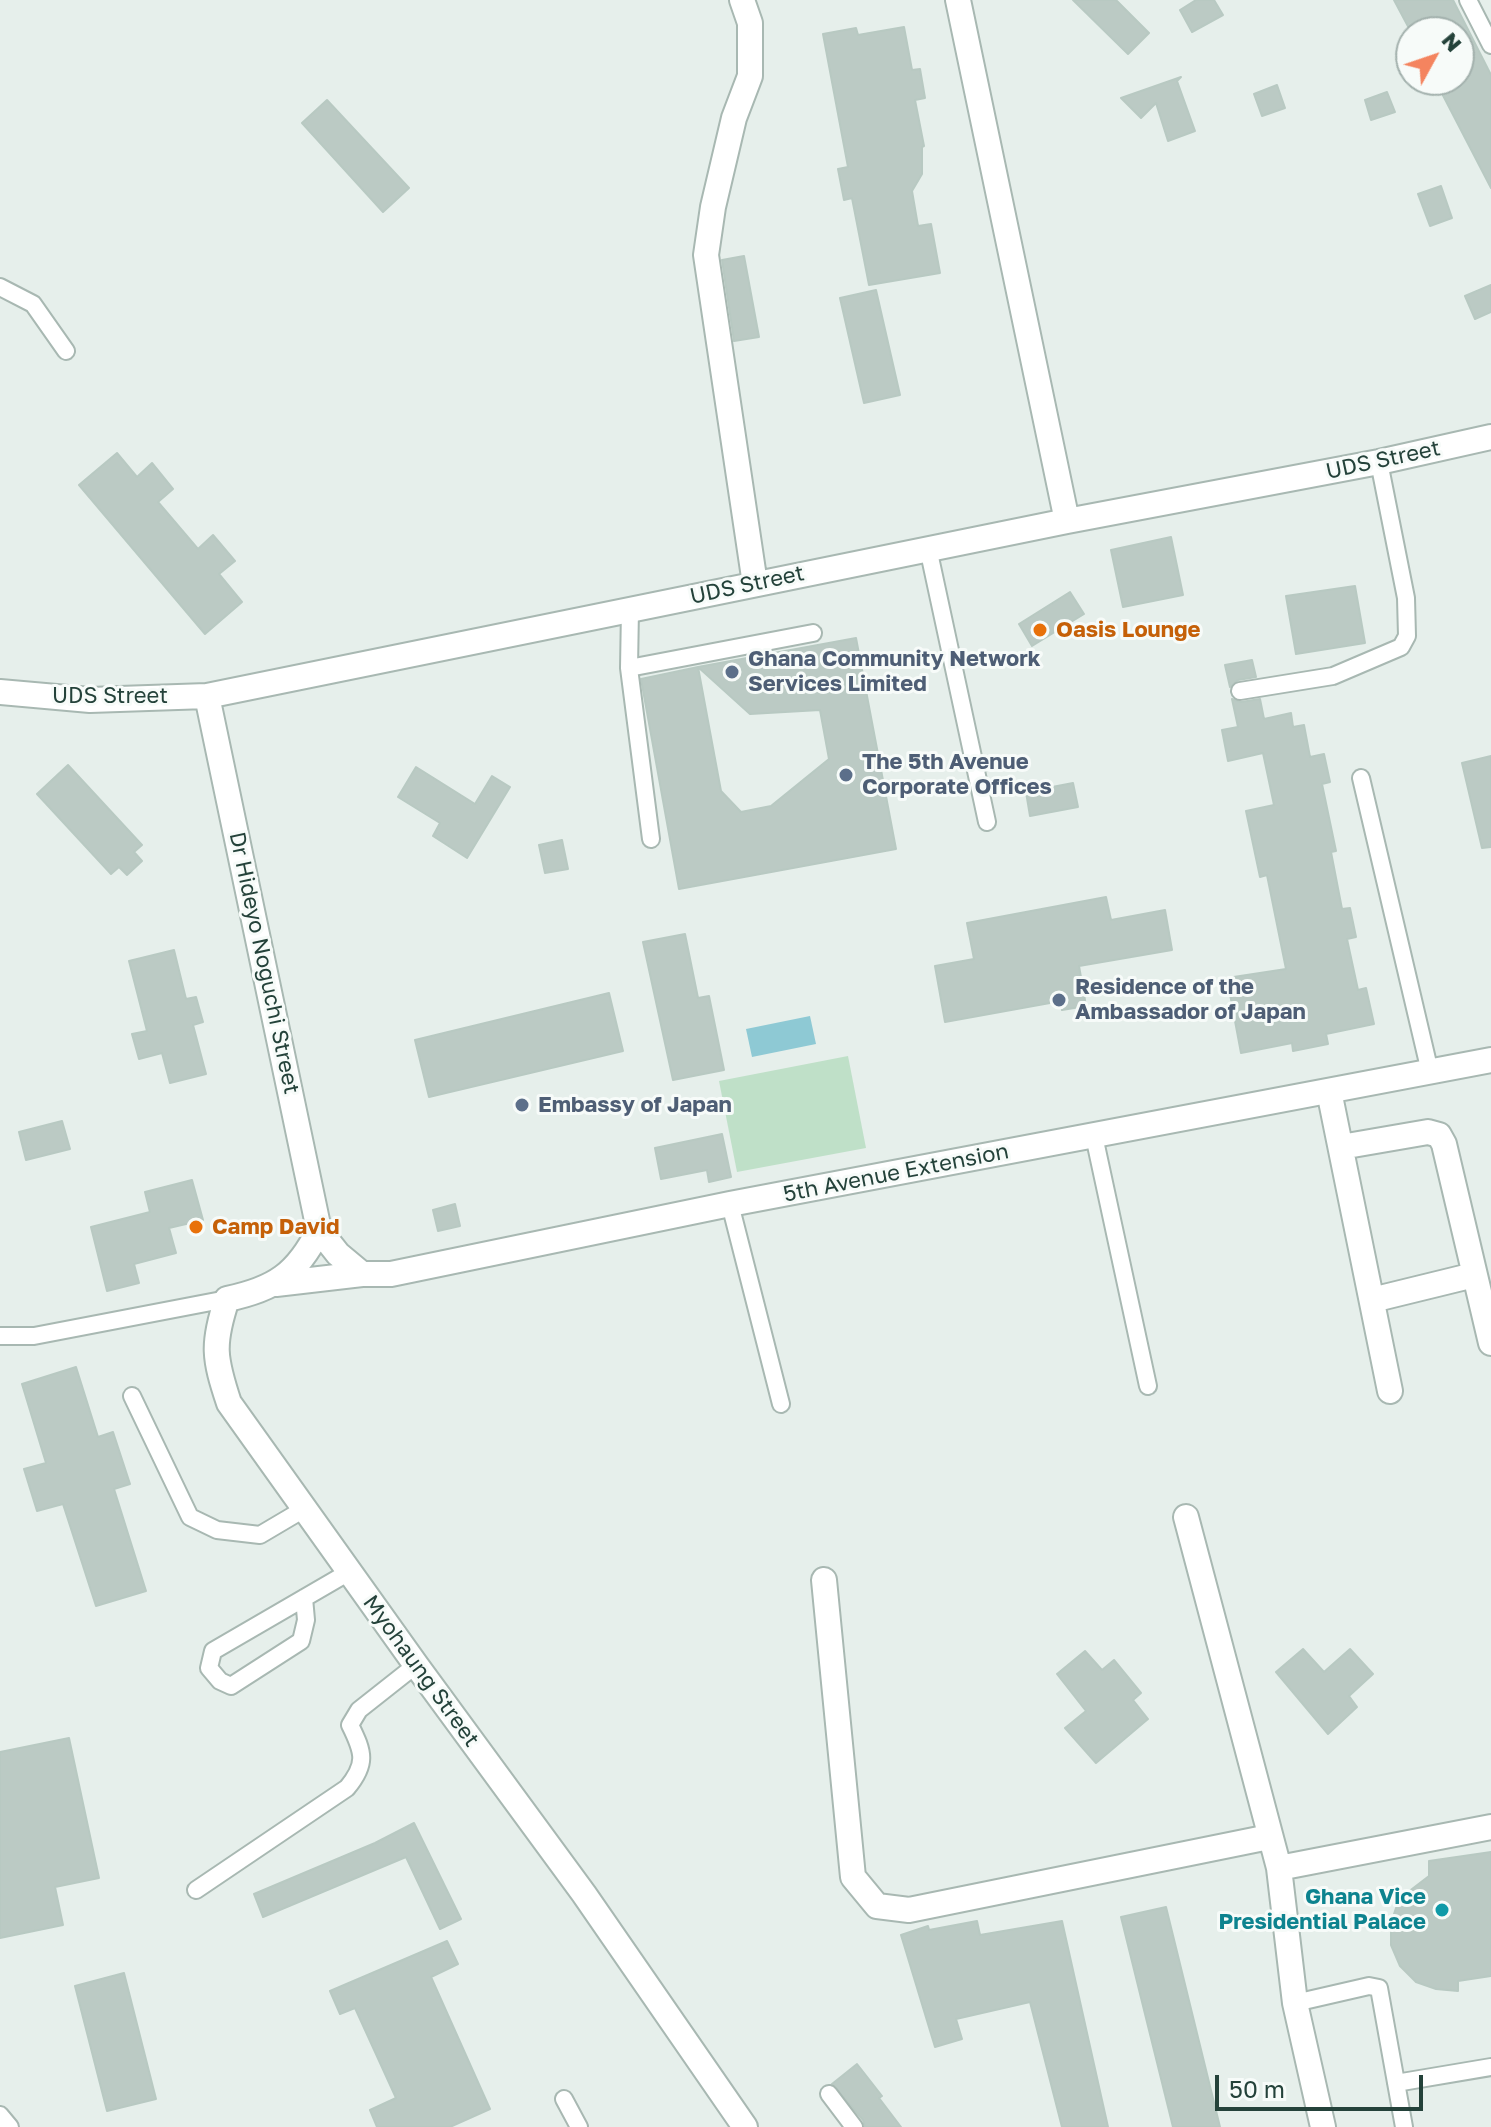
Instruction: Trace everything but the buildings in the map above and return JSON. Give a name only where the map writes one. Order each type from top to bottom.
[{"type":"street","points":[[742,0],[750,23],[750,76],[734,118],[713,207],[706,255],[755,584]]},
{"type":"street","points":[[958,0],[1067,521]]},
{"type":"street","name":"UDS Street","points":[[0,692],[90,700],[207,696],[928,548],[1379,462],[1491,437]]},
{"type":"street","name":"Dr Hideyo Noguchi Street","points":[[207,696],[319,1230]]},
{"type":"street","name":"5th Avenue Extension","points":[[276,1284],[362,1274],[391,1274],[730,1204],[1491,1060]]},
{"type":"street","points":[[1329,1091],[1390,1391]]},
{"type":"street","points":[[1341,1147],[1428,1132],[1439,1135],[1444,1144],[1491,1343]]},
{"type":"street","points":[[227,1299],[256,1293],[276,1284],[309,1251],[319,1230],[338,1254],[362,1274]]},
{"type":"street","points":[[1372,1300],[1474,1275]]},
{"type":"street","name":"Myohaung Street","points":[[227,1299],[216,1332],[216,1365],[229,1403],[584,1894],[745,2127]]},
{"type":"street","points":[[1186,1517],[1279,1868],[1295,2003],[1323,2127]]},
{"type":"street","points":[[824,1580],[853,1877],[877,1906],[909,1910],[1269,1837]]},
{"type":"street","points":[[1279,1868],[1491,1827]]},
{"type":"lane","points":[[1468,0],[1491,45]]},
{"type":"lane","points":[[0,287],[33,304],[66,351]]},
{"type":"lane","points":[[1240,691],[1333,676],[1401,647],[1407,636],[1406,598],[1379,462]]},
{"type":"lane","points":[[928,548],[987,822]]},
{"type":"lane","points":[[630,609],[629,668],[651,839]]},
{"type":"lane","points":[[629,668],[813,633]]},
{"type":"lane","points":[[1361,778],[1430,1072]]},
{"type":"lane","points":[[1094,1136],[1148,1386]]},
{"type":"lane","points":[[730,1204],[781,1404]]},
{"type":"lane","points":[[0,1336],[34,1336],[227,1299]]},
{"type":"lane","points":[[132,1396],[190,1517],[217,1530],[260,1535],[304,1509]]},
{"type":"lane","points":[[304,1598],[306,1620],[301,1641],[231,1686],[220,1681],[209,1668],[213,1651],[304,1598],[349,1572]]},
{"type":"lane","points":[[196,1890],[347,1788],[358,1775],[363,1757],[350,1725],[359,1710],[416,1665]]},
{"type":"lane","points":[[1295,2003],[1369,1986],[1379,1988],[1404,2127]]},
{"type":"lane","points":[[1396,2083],[1491,2067]]},
{"type":"lane","points":[[829,2094],[854,2127]]},
{"type":"lane","points":[[564,2099],[579,2127]]},
{"type":"lane","points":[[0,2115],[10,2127]]},
{"type":"green space","points":[[848,1056],[866,1148],[737,1172],[719,1081]]},
{"type":"water","points":[[810,1016],[816,1044],[752,1057],[746,1029]]},
{"type":"place","name":"Oasis Lounge","points":[[1040,630]]},
{"type":"place","name":"Ghana Community Network Services Limited","points":[[732,672]]},
{"type":"place","name":"The 5th Avenue Corporate Offices","points":[[846,775]]},
{"type":"place","name":"Residence of the Ambassador of Japan","points":[[1059,1000]]},
{"type":"place","name":"Embassy of Japan","points":[[522,1105]]},
{"type":"place","name":"Camp David","points":[[196,1227]]},
{"type":"place","name":"Ghana Vice Presidential Palace","points":[[1442,1910]]}]
